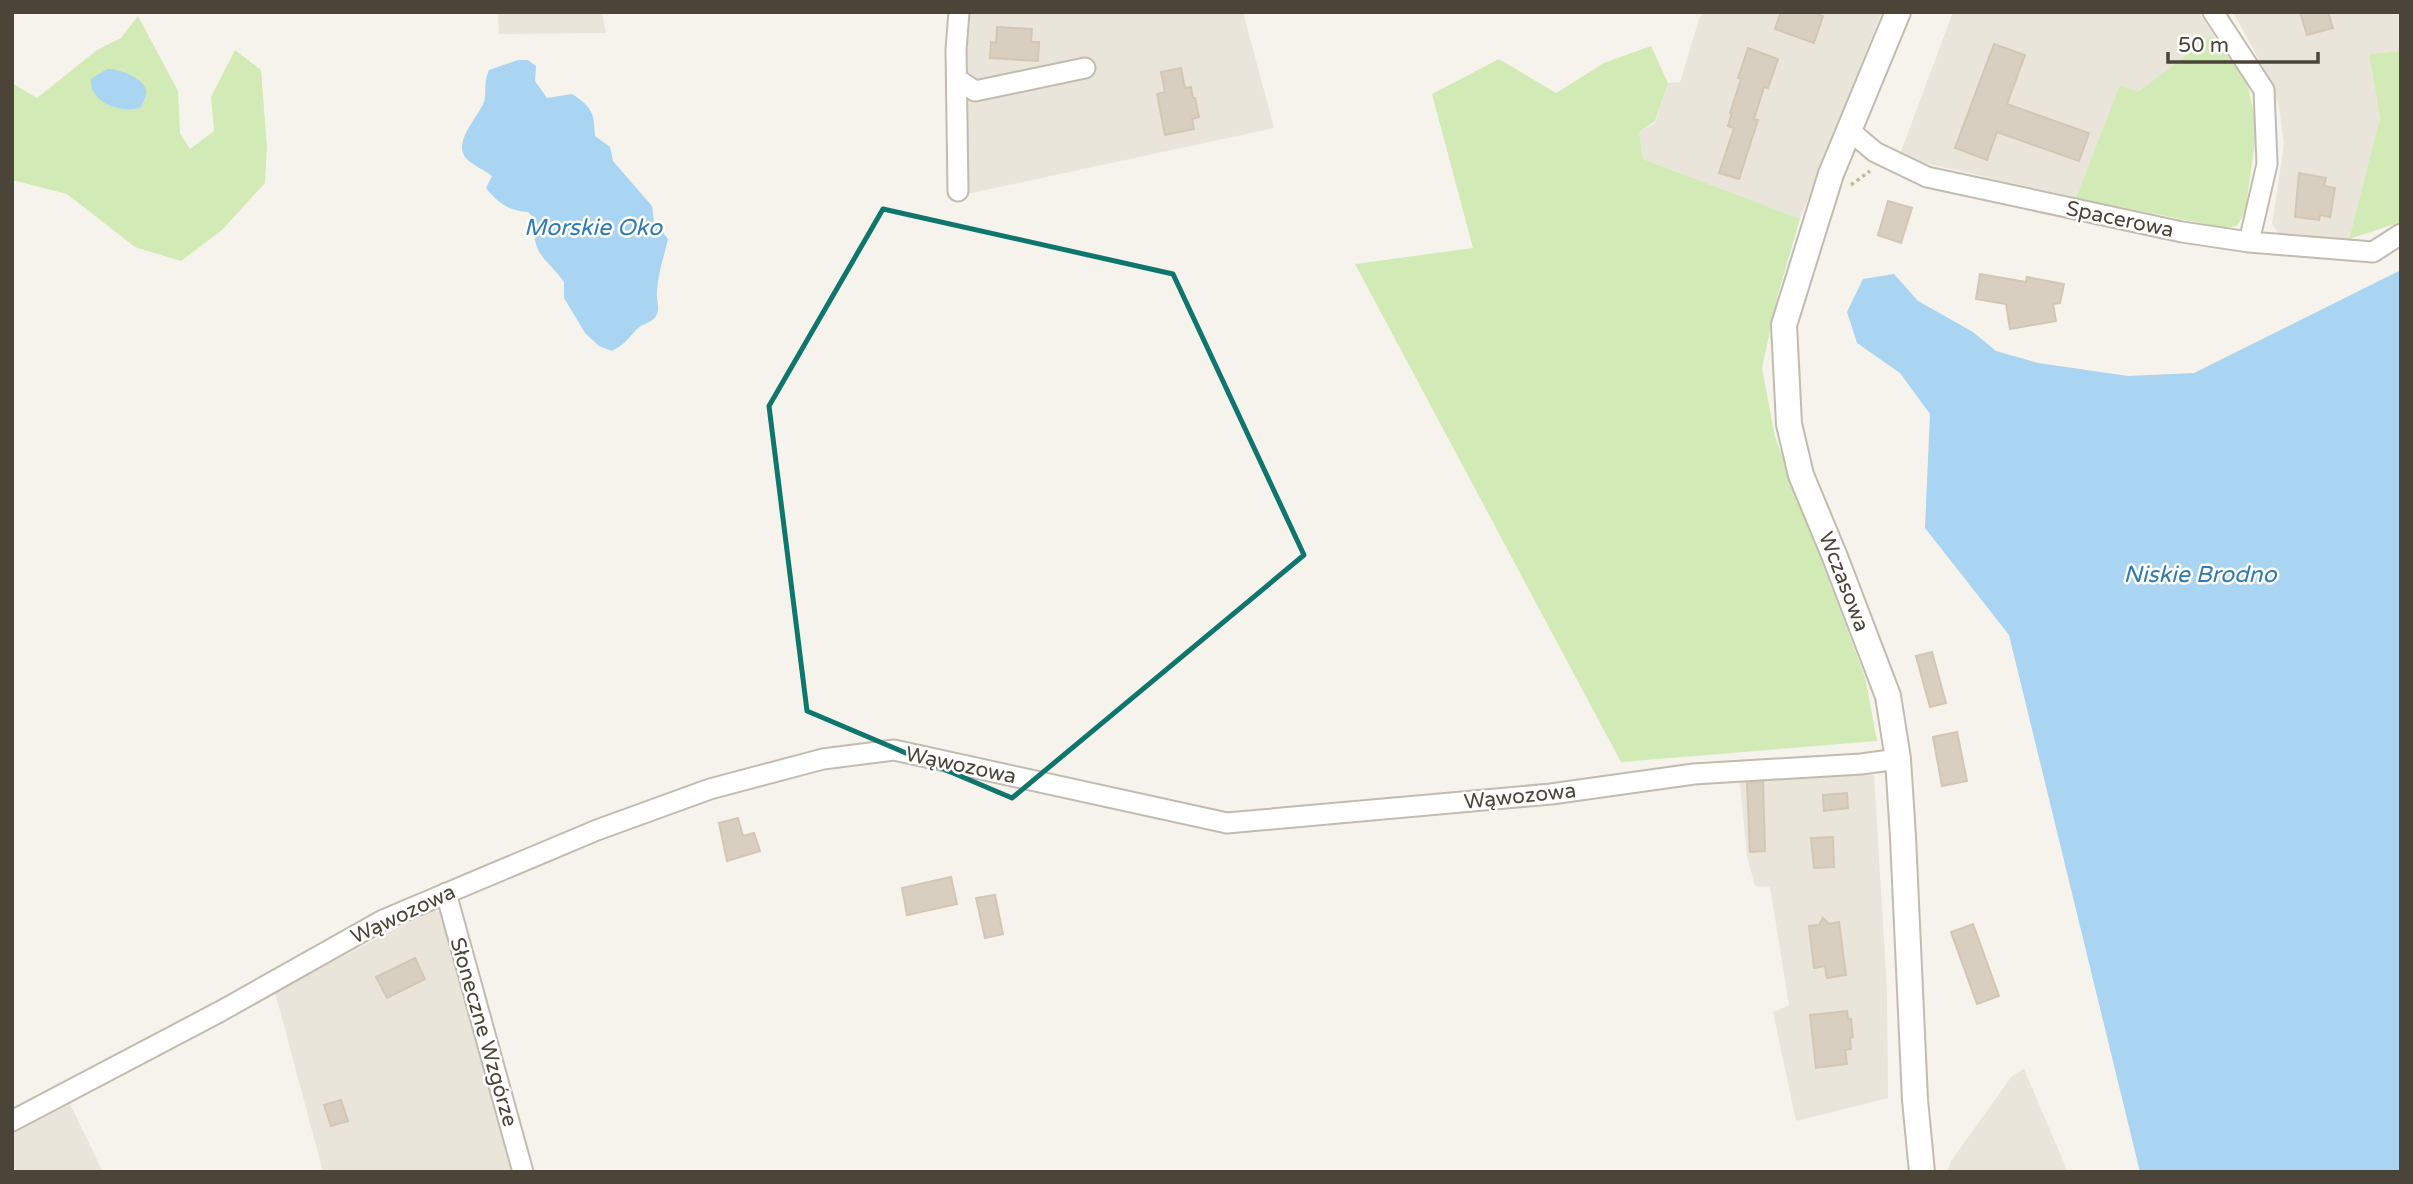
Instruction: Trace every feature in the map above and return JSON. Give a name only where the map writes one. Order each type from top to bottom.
[{"type":"street","points":[[958,191],[959,12]]},
{"type":"street","name":"Wczasowa","points":[[1898,12],[1830,174],[1784,325],[1790,424],[1801,475],[1888,696],[1898,759],[1915,1100],[1922,1172]]},
{"type":"street","points":[[2213,12],[2264,90],[2267,164],[2249,242]]},
{"type":"street","points":[[957,79],[975,91],[1085,68]]},
{"type":"street","name":"Spacerowa","points":[[1849,130],[1875,152],[1927,177],[2182,232],[2249,242],[2373,252],[2401,234]]},
{"type":"street","name":"Wąwozowa","points":[[12,1121],[221,1011],[383,920],[597,830],[710,789],[823,759],[894,750],[1227,823],[1537,795],[1694,774],[1861,764],[1898,759]]},
{"type":"street","name":"Słoneczne Wzgórze","points":[[446,893],[523,1172]]},
{"type":"highlighted area","points":[[883,209],[1173,274],[1304,555],[1012,798],[807,711],[769,406]]},
{"type":"shaded area","points":[[498,12],[602,12],[606,33],[499,34]]},
{"type":"shaded area","points":[[969,12],[1243,12],[1274,128],[967,194],[961,93]]},
{"type":"shaded area","points":[[1703,12],[1882,12],[1800,219],[1643,159],[1639,132],[1655,123],[1668,83],[1680,82]]},
{"type":"shaded area","points":[[1953,12],[2199,12],[2213,35],[2138,92],[2120,86],[2076,198],[1899,157]]},
{"type":"shaded area","points":[[2233,12],[2401,12],[2401,51],[2369,54],[2380,118],[2349,239],[2343,242],[2282,238],[2272,224],[2284,145],[2279,107],[2269,78]]},
{"type":"shaded area","points":[[1739,775],[1874,775],[1887,991],[1888,1098],[1796,1121],[1773,1012],[1789,1005],[1770,887],[1755,886],[1747,856]]},
{"type":"shaded area","points":[[433,909],[442,914],[511,1172],[323,1172],[275,992]]},
{"type":"shaded area","points":[[2024,1069],[2068,1172],[1947,1172],[1951,1161],[2012,1076]]},
{"type":"shaded area","points":[[70,1104],[103,1172],[12,1172],[12,1134]]},
{"type":"green space","points":[[138,16],[178,91],[180,133],[190,149],[214,131],[211,97],[235,50],[261,70],[267,147],[265,183],[222,230],[181,261],[135,247],[67,194],[12,180],[12,83],[37,98],[97,50],[121,38]]},
{"type":"green space","points":[[2213,35],[2248,86],[2257,127],[2245,213],[2237,226],[2225,228],[2076,198],[2120,85],[2138,92]]},
{"type":"green space","points":[[1651,46],[1668,83],[1655,121],[1639,132],[1643,159],[1800,219],[1778,294],[1762,368],[1775,437],[1865,677],[1877,741],[1621,762],[1355,264],[1473,248],[1432,94],[1499,59],[1556,93],[1604,63]]},
{"type":"green space","points":[[2401,51],[2401,222],[2349,239],[2380,118],[2369,54]]},
{"type":"water","name":"Morskie Oko","points":[[518,60],[528,60],[536,66],[535,81],[547,98],[572,94],[588,107],[593,116],[595,136],[610,147],[613,161],[652,206],[654,221],[668,239],[659,278],[657,314],[612,351],[599,346],[585,333],[564,298],[564,282],[541,255],[535,241],[536,220],[528,212],[510,208],[495,198],[486,188],[492,176],[471,163],[464,155],[463,140],[484,102],[489,70]]},
{"type":"water","points":[[107,69],[130,75],[144,85],[146,94],[141,107],[116,108],[95,94],[91,79]]},
{"type":"water","name":"Niskie Brodno","points":[[2401,270],[2401,1172],[2140,1172],[2009,635],[1925,528],[1930,414],[1900,373],[1857,343],[1847,312],[1863,279],[1894,274],[1918,301],[1973,332],[1996,351],[2038,363],[2128,376],[2194,373]]},
{"type":"building","points":[[1781,12],[1812,12],[1823,16],[1814,43],[1775,29]]},
{"type":"building","points":[[2300,12],[2328,12],[2333,28],[2307,35]]},
{"type":"building","points":[[997,27],[1032,29],[1031,42],[1039,42],[1038,61],[990,58],[991,42],[996,43]]},
{"type":"building","points":[[1994,44],[2025,55],[2007,104],[2089,133],[2079,161],[1997,132],[1987,160],[1955,148]]},
{"type":"building","points":[[1748,48],[1778,59],[1768,88],[1764,87],[1754,119],[1758,120],[1739,179],[1719,173],[1734,128],[1728,126],[1730,113]]},
{"type":"building","points":[[1181,68],[1185,88],[1191,87],[1199,117],[1192,119],[1194,129],[1165,135],[1157,94],[1165,92],[1161,72]]},
{"type":"building","points":[[2299,173],[2326,178],[2324,186],[2335,188],[2330,217],[2320,215],[2319,220],[2295,217]]},
{"type":"building","points":[[1888,201],[1912,208],[1901,243],[1878,235]]},
{"type":"building","points":[[1980,274],[2026,282],[2027,277],[2064,284],[2060,303],[2053,304],[2056,321],[2010,329],[2006,304],[1976,299]]},
{"type":"building","points":[[1932,652],[1946,703],[1930,707],[1916,656]]},
{"type":"building","points":[[1957,732],[1967,781],[1942,786],[1933,737]]},
{"type":"building","points":[[1763,782],[1765,851],[1750,852],[1747,783]]},
{"type":"building","points":[[1847,793],[1848,808],[1824,811],[1823,795]]},
{"type":"building","points":[[738,818],[743,836],[754,833],[760,851],[727,861],[719,823]]},
{"type":"building","points":[[1833,837],[1834,867],[1814,868],[1811,838]]},
{"type":"building","points":[[951,877],[957,904],[907,915],[902,888]]},
{"type":"building","points":[[995,895],[1003,934],[985,938],[976,898]]},
{"type":"building","points":[[1823,918],[1829,924],[1839,922],[1846,975],[1827,978],[1825,966],[1814,968],[1809,926],[1819,925]]},
{"type":"building","points":[[1973,924],[1999,996],[1977,1004],[1951,932]]},
{"type":"building","points":[[415,958],[425,979],[387,998],[376,977]]},
{"type":"building","points":[[1847,1011],[1853,1037],[1850,1038],[1851,1049],[1845,1050],[1847,1064],[1816,1068],[1810,1015]]},
{"type":"building","points":[[341,1100],[348,1121],[331,1126],[324,1105]]}]
